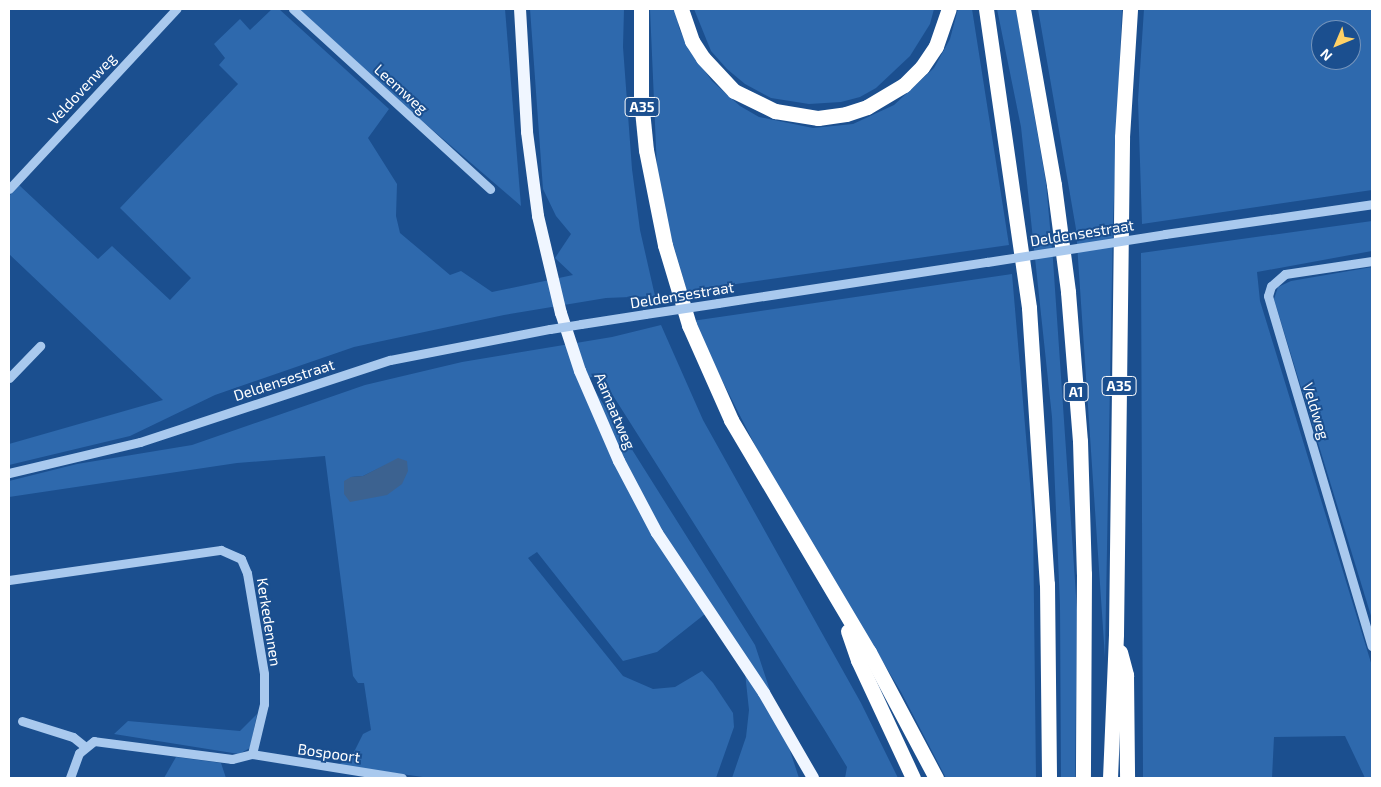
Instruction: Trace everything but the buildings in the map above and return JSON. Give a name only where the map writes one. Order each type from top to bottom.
[{"type":"highway","name":"A35","points":[[641,9],[641,100],[646,150],[665,245],[689,325],[731,420],[909,724],[936,778]]},
{"type":"highway","points":[[682,9],[695,47],[734,91],[775,111],[818,118],[867,107],[904,84],[922,67],[936,46],[949,9]]},
{"type":"highway","points":[[986,9],[1029,308],[1047,584],[1048,778]]},
{"type":"highway","name":"A1","points":[[1023,9],[1054,185],[1068,292],[1080,441],[1084,574],[1083,778]]},
{"type":"highway","name":"A35","points":[[1110,778],[1116,634],[1122,137],[1130,9]]},
{"type":"highway","name":"A35","points":[[840,606],[858,660],[914,778]]},
{"type":"highway","name":"A35","points":[[1116,634],[1126,675],[1127,778]]},
{"type":"main road","name":"Aamaatweg","points":[[520,9],[527,132],[538,216],[561,313],[580,371],[619,461],[657,532],[764,693],[813,778]]},
{"type":"street","name":"Veldovenweg","points":[[9,189],[176,9]]},
{"type":"street","name":"Leemweg","points":[[293,9],[490,189]]},
{"type":"street","name":"Deldensestraat","points":[[9,473],[140,442],[390,360],[581,324],[1372,204]]},
{"type":"street","name":"Veldweg","points":[[1372,261],[1285,274],[1274,282],[1268,296],[1372,646]]},
{"type":"street","points":[[9,378],[40,346]]},
{"type":"street","name":"Kerkedennen","points":[[9,580],[221,550],[241,559],[247,573],[264,674],[264,704],[252,754]]},
{"type":"street","points":[[22,721],[73,737],[84,746]]},
{"type":"street","points":[[84,746],[103,741],[232,759],[252,754]]},
{"type":"street","points":[[70,778],[84,746]]},
{"type":"street","name":"Bospoort","points":[[252,754],[402,778]]},
{"type":"shaded area","points":[[272,9],[279,9],[389,109],[368,138],[397,184],[396,216],[400,233],[450,275],[461,271],[492,292],[573,275],[555,258],[571,234],[556,216],[543,189],[530,9],[624,9],[623,47],[632,169],[640,230],[655,296],[606,298],[504,315],[354,347],[215,395],[130,436],[9,465],[9,444],[163,400],[9,254],[9,196],[19,185],[98,259],[112,246],[170,300],[191,278],[120,208],[238,84],[219,65],[225,58],[214,44],[240,19],[250,30]]},
{"type":"shaded area","points":[[297,9],[505,9],[521,206],[421,120]]},
{"type":"shaded area","points":[[650,9],[676,9],[679,28],[687,46],[712,81],[740,106],[759,117],[813,128],[853,124],[894,105],[934,68],[950,39],[958,9],[972,9],[1009,245],[687,291],[658,193]]},
{"type":"shaded area","points":[[694,9],[934,9],[930,24],[910,56],[876,88],[860,97],[841,102],[809,104],[771,98],[745,84],[727,69],[711,51]]},
{"type":"shaded area","points":[[997,9],[1016,9],[1046,183],[1077,610],[1075,778],[1061,778],[1060,605],[1052,417],[1021,127]]},
{"type":"shaded area","points":[[1038,9],[1122,9],[1113,220],[1105,658],[1076,229]]},
{"type":"shaded area","points":[[1144,9],[1372,9],[1372,190],[1142,224],[1138,100]]},
{"type":"shaded area","points":[[1372,221],[1372,251],[1257,272],[1260,301],[1372,666],[1372,778],[1365,778],[1345,736],[1274,737],[1272,778],[1143,778],[1141,253]]},
{"type":"shaded area","points":[[1372,267],[1372,619],[1274,299],[1278,287],[1291,281]]},
{"type":"shaded area","points":[[1012,274],[1033,518],[1036,778],[946,778],[901,692],[768,471],[692,321]]},
{"type":"shaded area","points":[[661,325],[703,420],[861,703],[898,778],[845,778],[847,767],[824,729],[600,375],[587,378],[755,645],[799,778],[732,778],[746,737],[749,710],[743,654],[705,614],[657,652],[623,661],[537,552],[528,558],[623,676],[653,689],[675,687],[702,671],[713,683],[733,713],[734,727],[716,778],[430,778],[337,765],[351,758],[363,734],[371,730],[364,683],[358,683],[353,676],[325,456],[237,463],[9,497],[9,481],[77,464],[192,445],[365,385],[462,362],[612,337]],"holes":[[[398,459],[344,494],[351,477],[363,476]]]},
{"type":"shaded area","points":[[398,458],[407,461],[408,471],[402,484],[387,495],[350,502],[344,494],[344,481],[351,477],[363,476]]},
{"type":"shaded area","points":[[257,714],[250,748],[239,754],[114,734],[128,721],[240,731]]},
{"type":"shaded area","points":[[176,757],[221,763],[226,778],[164,778]]}]
